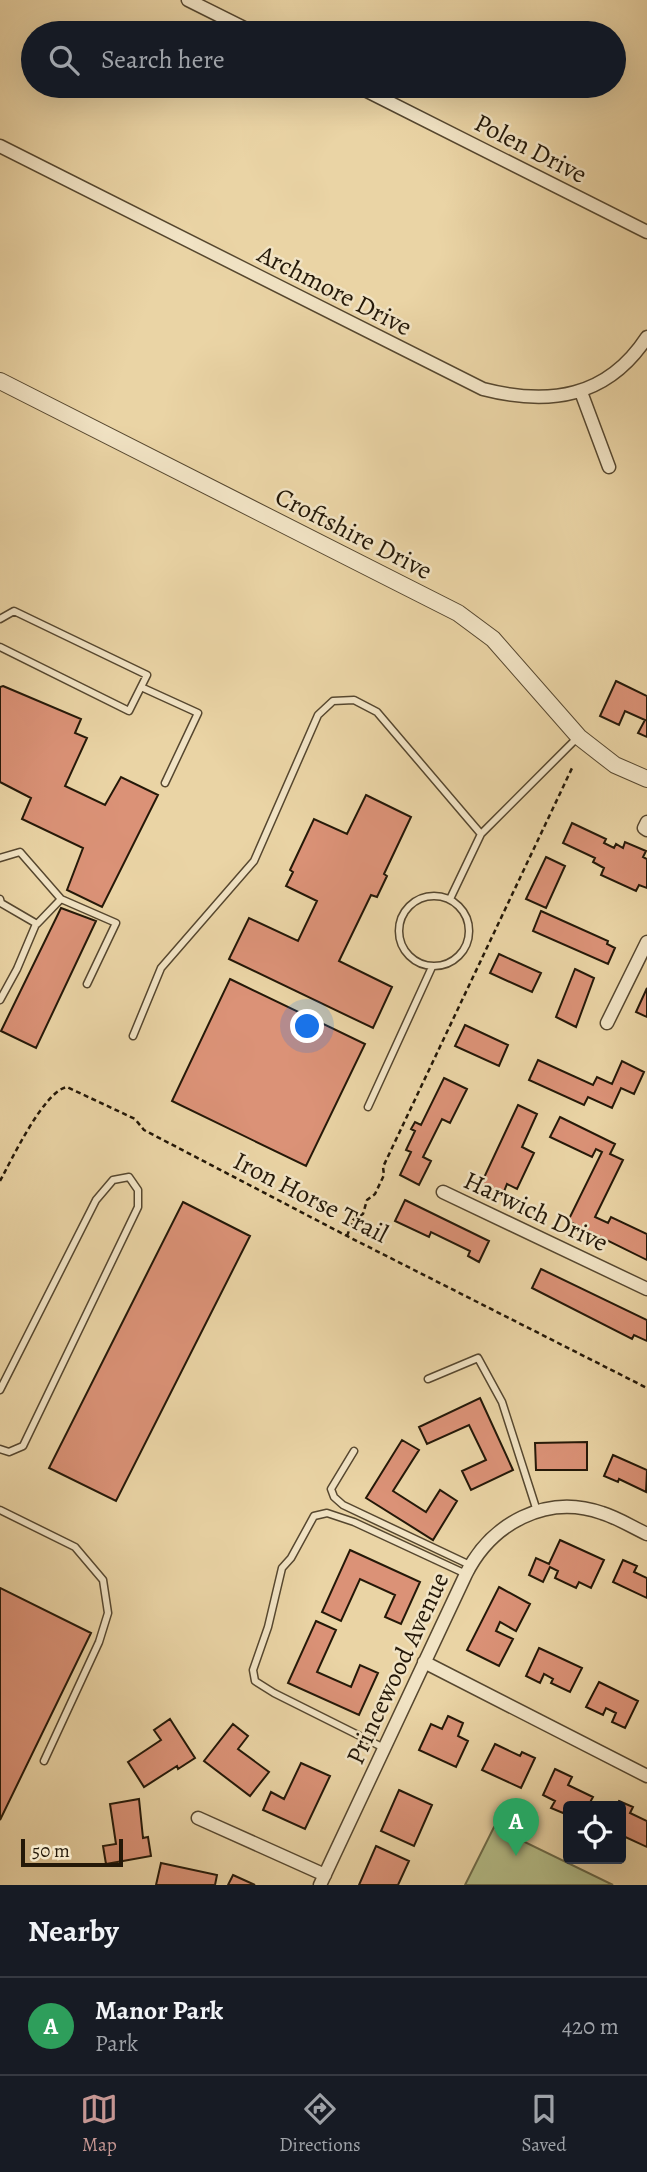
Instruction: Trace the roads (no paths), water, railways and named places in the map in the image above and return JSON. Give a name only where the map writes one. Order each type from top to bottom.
[{"type":"street","points":[[188,0],[230,21]]},
{"type":"street","name":"Polen Drive","points":[[381,98],[647,232]]},
{"type":"street","name":"Archmore Drive","points":[[0,146],[483,389],[524,397],[581,392],[614,372],[647,337]]},
{"type":"street","name":"Croftshire Drive","points":[[0,381],[458,613],[493,639],[579,737],[615,765],[647,779]]},
{"type":"street","points":[[581,392],[609,467]]},
{"type":"street","points":[[647,822],[644,828],[647,830]]},
{"type":"street","points":[[607,1023],[647,942]]},
{"type":"street","name":"Harwich Drive","points":[[443,1192],[647,1289]]},
{"type":"street","name":"Princewood Avenue","points":[[322,1880],[468,1570],[490,1539],[503,1528],[537,1511],[553,1508],[586,1508],[647,1534]]},
{"type":"street","points":[[424,1662],[647,1776]]},
{"type":"street","points":[[198,1818],[322,1880]]},
{"type":"lane","points":[[0,619],[13,611],[148,675],[129,711],[0,647]]},
{"type":"lane","points":[[141,687],[198,713],[165,783]]},
{"type":"lane","points":[[133,1036],[161,968],[254,861],[318,715],[333,701],[354,700],[377,712],[481,834]]},
{"type":"lane","points":[[450,900],[481,834],[579,737]]},
{"type":"lane","points":[[0,858],[20,852],[61,900],[116,923],[87,984]]},
{"type":"lane","points":[[428,896],[440,896],[450,900],[460,907],[467,917],[469,941],[455,960],[432,967],[421,964],[404,949],[400,939],[402,916],[408,907],[428,896]]},
{"type":"lane","points":[[0,899],[1,903],[36,924]]},
{"type":"lane","points":[[0,1000],[36,924],[61,900]]},
{"type":"lane","points":[[368,1107],[432,967]]},
{"type":"lane","points":[[0,1390],[96,1200],[113,1180],[129,1177],[138,1190],[138,1207],[23,1446],[9,1452],[0,1449]]},
{"type":"lane","points":[[428,1379],[478,1358],[502,1402],[537,1511]]},
{"type":"lane","points":[[354,1451],[331,1489],[334,1497],[343,1505],[468,1570]]},
{"type":"lane","points":[[0,1510],[75,1547],[103,1580],[108,1613],[99,1642],[44,1761]]},
{"type":"lane","points":[[384,1748],[255,1681],[253,1670],[268,1627],[282,1568],[291,1558],[314,1516],[327,1513],[468,1570]]},
{"type":"place","name":"Manor Park","points":[[516,1856]]}]
